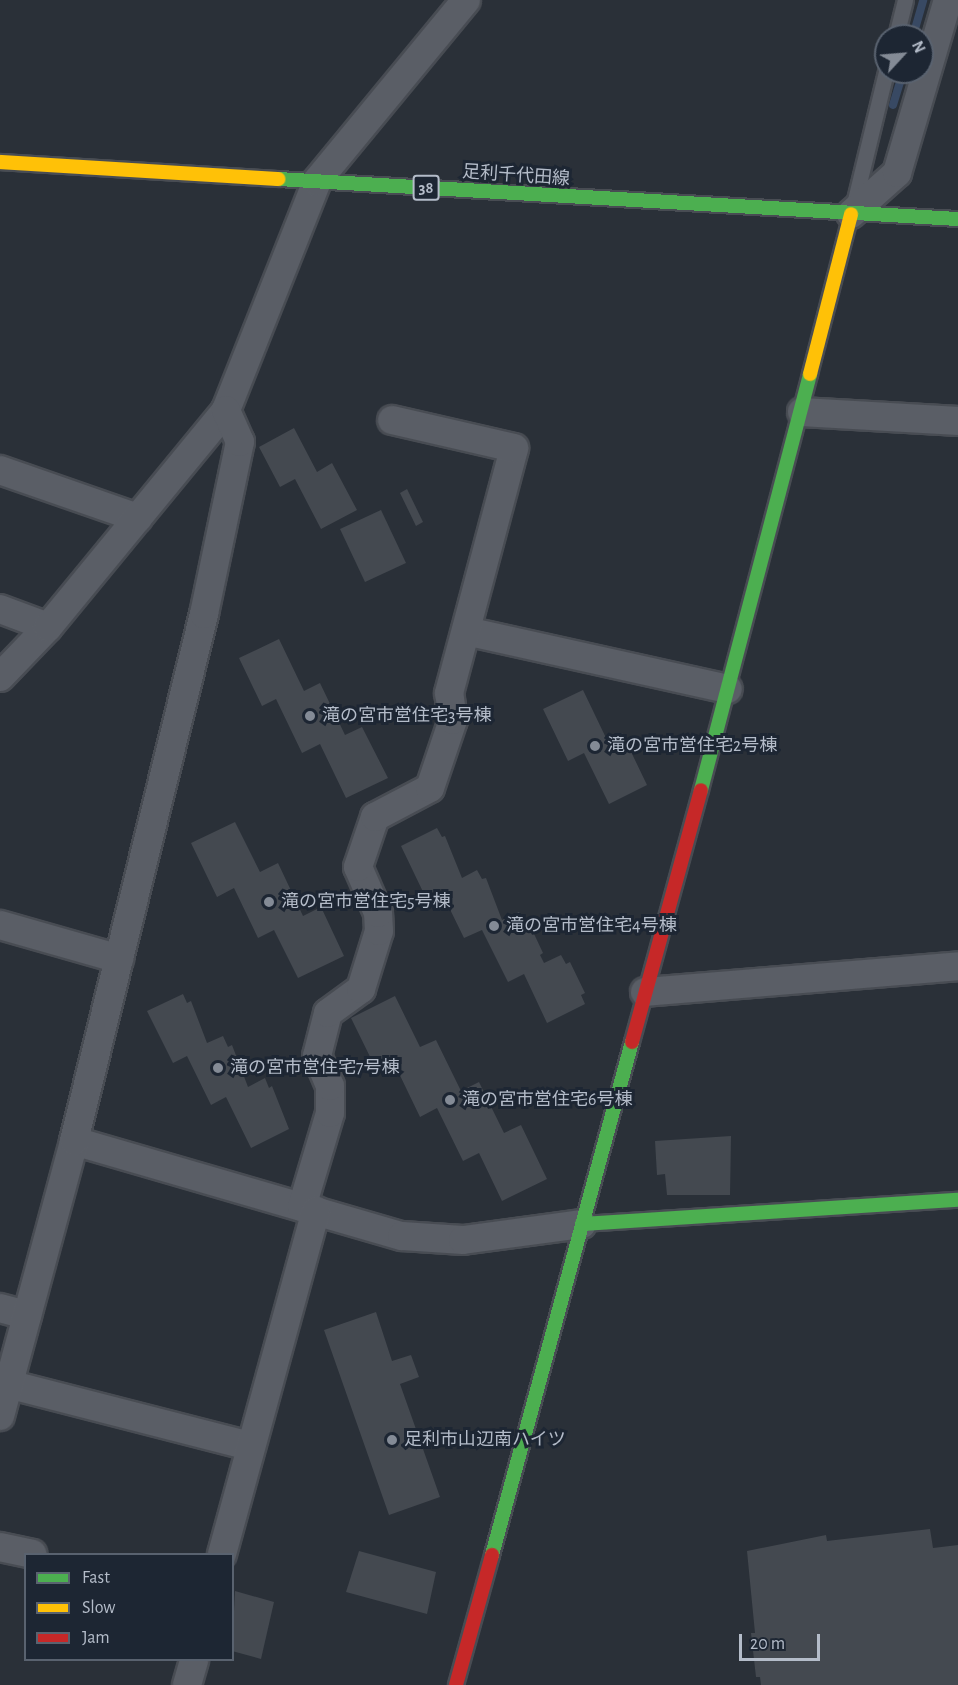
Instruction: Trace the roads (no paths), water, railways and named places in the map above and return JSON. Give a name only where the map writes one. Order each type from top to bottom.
[{"type":"street","points":[[0,677],[48,627],[226,410],[317,181],[466,0]]},
{"type":"street","points":[[456,1685],[728,689],[802,412],[851,214],[897,173],[950,12]]},
{"type":"street","name":"足利千代田線","points":[[0,162],[958,219]]},
{"type":"street","points":[[0,1416],[8,1384],[13,1312],[74,1141],[204,614],[240,442],[226,410]]},
{"type":"street","points":[[802,412],[958,422]]},
{"type":"street","points":[[222,1553],[309,1209],[330,1113],[330,1086],[317,1056],[328,1012],[361,989],[379,931],[378,913],[358,867],[375,817],[430,788],[453,720],[449,693],[514,448],[392,420]]},
{"type":"street","points":[[0,470],[138,518]]},
{"type":"street","points":[[0,609],[48,627]]},
{"type":"street","points":[[466,631],[728,689]]},
{"type":"street","points":[[0,925],[119,959]]},
{"type":"street","points":[[645,992],[958,966]]},
{"type":"street","points":[[74,1141],[402,1236],[431,1239],[512,1236],[582,1224],[958,1200]]},
{"type":"street","points":[[8,1384],[250,1446]]},
{"type":"street","points":[[0,1547],[27,1553]]},
{"type":"street","points":[[188,1685],[194,1661]]},
{"type":"lane","points":[[899,24],[905,0]]},
{"type":"lane","points":[[851,214],[883,84]]},
{"type":"waterway","points":[[916,24],[923,0]]},
{"type":"waterway","points":[[893,105],[899,84]]},
{"type":"place","name":"滝の宮市営住宅3号棟","points":[[310,716]]},
{"type":"place","name":"滝の宮市営住宅2号棟","points":[[595,746]]},
{"type":"place","name":"滝の宮市営住宅5号棟","points":[[269,902]]},
{"type":"place","name":"滝の宮市営住宅4号棟","points":[[494,926]]},
{"type":"place","name":"滝の宮市営住宅7号棟","points":[[218,1068]]},
{"type":"place","name":"滝の宮市営住宅6号棟","points":[[450,1100]]},
{"type":"place","name":"足利市山辺南ハイツ","points":[[392,1440]]}]
